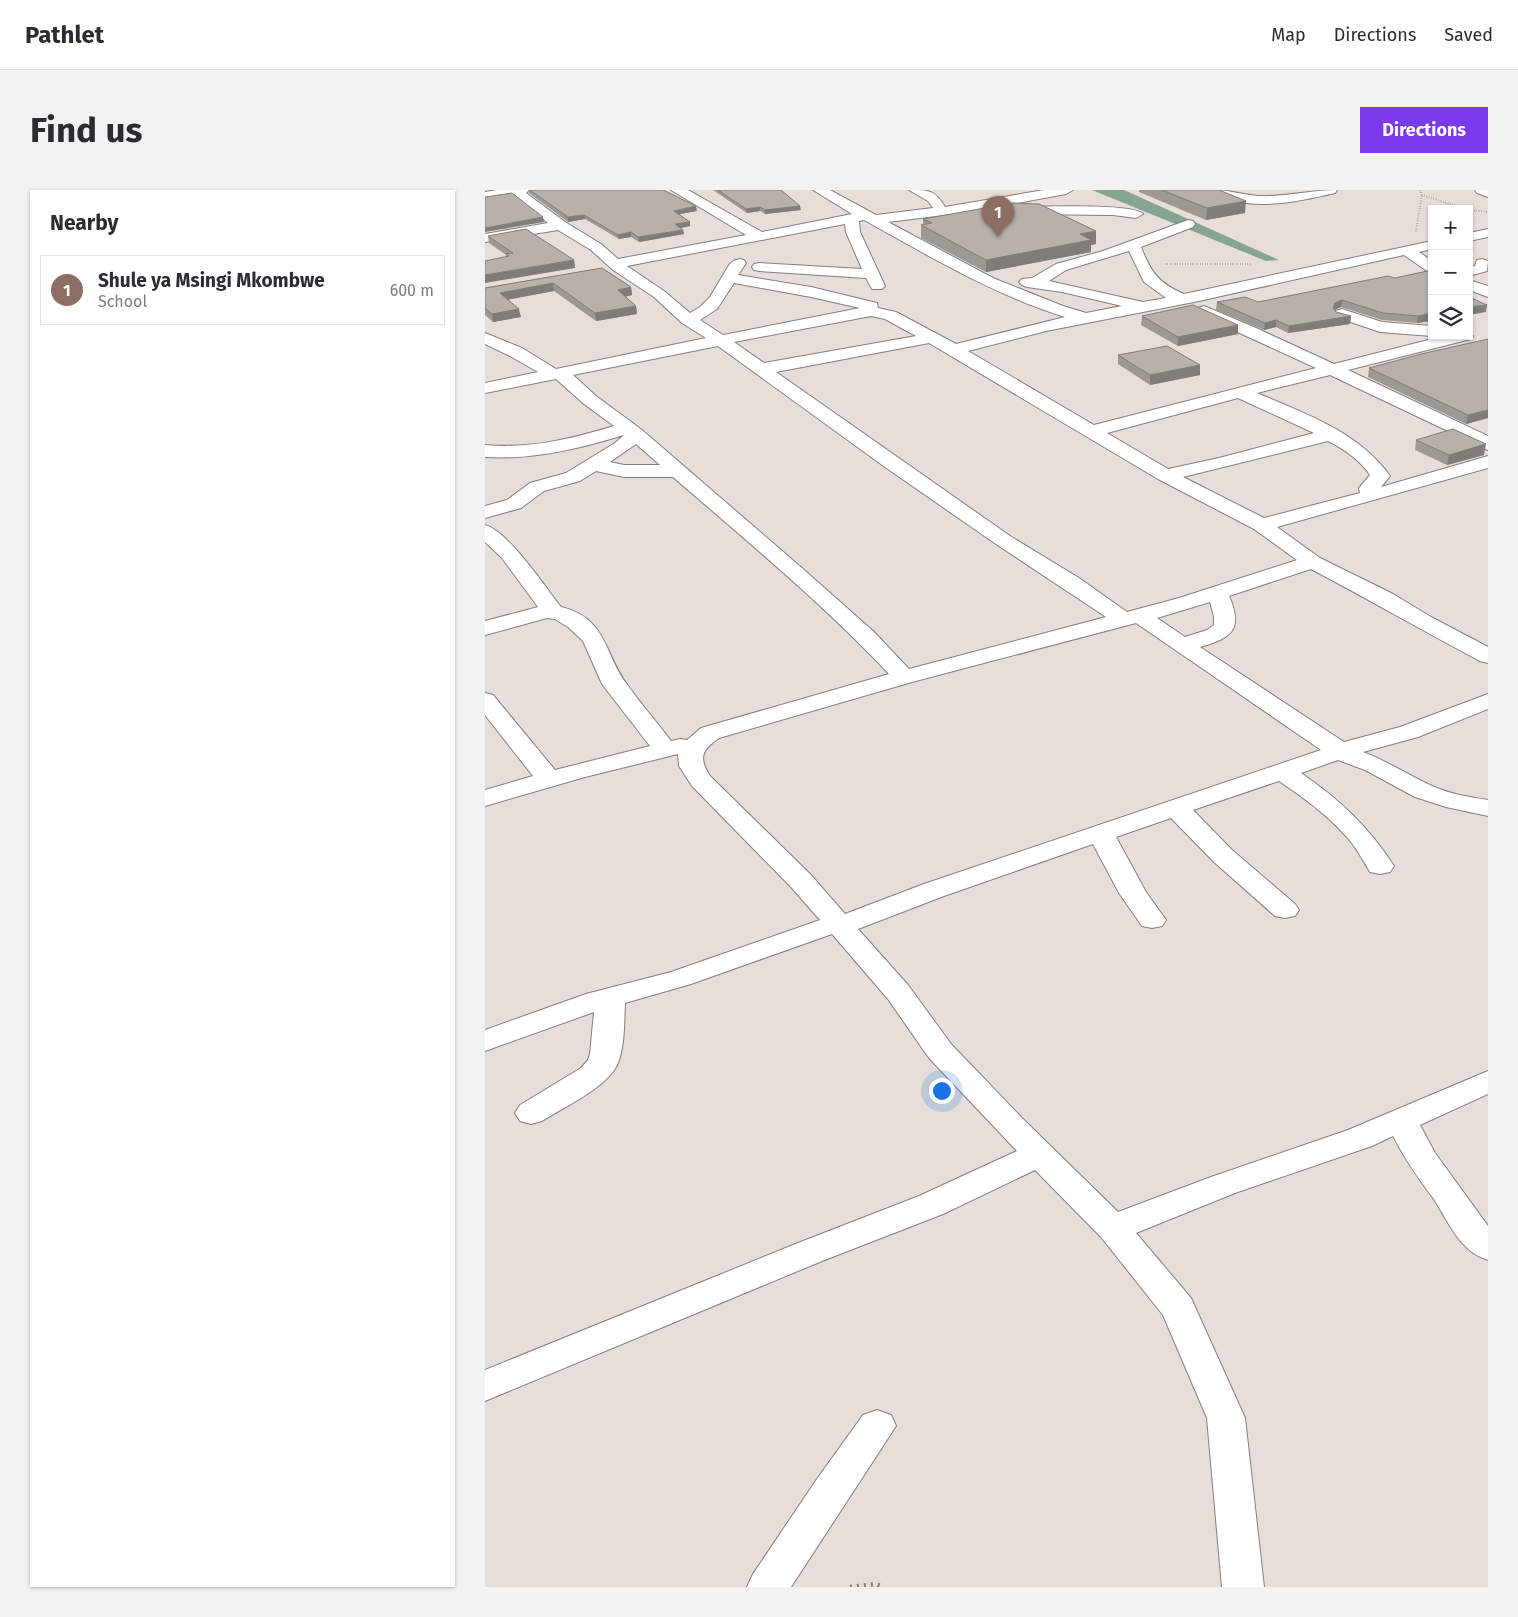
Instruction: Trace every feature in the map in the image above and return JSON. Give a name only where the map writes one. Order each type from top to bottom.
[{"type":"street","points":[[485,196],[517,190],[560,226],[596,247],[616,265],[659,294],[688,320],[722,341],[908,474],[1132,618],[1183,644],[1339,752],[1374,766],[1424,792],[1455,802],[1488,808]]},
{"type":"street","points":[[678,190],[761,236]]},
{"type":"street","points":[[820,190],[863,218],[902,235],[925,250],[991,283],[1047,307],[1085,318]]},
{"type":"street","points":[[916,190],[933,198],[941,211]]},
{"type":"street","points":[[688,320],[707,310],[715,300],[724,271],[738,265],[749,254],[785,239],[863,218],[979,206],[1066,190]]},
{"type":"street","points":[[1219,192],[1232,197],[1259,199],[1296,197],[1331,190]]},
{"type":"street","points":[[1482,190],[1488,193]]},
{"type":"street","points":[[1109,196],[1125,203],[1136,214],[1135,243],[1141,266],[1151,283],[1164,292],[1295,350],[1333,370],[1463,430],[1488,444]]},
{"type":"street","points":[[902,235],[979,206]]},
{"type":"street","points":[[956,214],[1040,210],[1113,211],[1136,214]]},
{"type":"street","points":[[863,218],[853,232],[876,281],[880,300],[878,310]]},
{"type":"street","points":[[1034,283],[1061,267],[1108,254],[1188,224]]},
{"type":"street","points":[[485,238],[560,226]]},
{"type":"street","points":[[1473,236],[1488,234]]},
{"type":"street","points":[[616,265],[761,236],[785,239]]},
{"type":"street","points":[[953,350],[1085,318],[1428,246]]},
{"type":"street","points":[[1409,249],[1428,265]]},
{"type":"street","points":[[812,256],[824,261],[829,271]]},
{"type":"street","points":[[616,265],[687,265]]},
{"type":"street","points":[[738,265],[872,274]]},
{"type":"street","points":[[724,271],[811,292],[890,315],[1165,475],[1261,524],[1313,562],[1488,656]]},
{"type":"street","points":[[991,283],[1034,283],[1062,286],[1143,306]]},
{"type":"street","points":[[1473,286],[1488,292]]},
{"type":"street","points":[[485,388],[878,310]]},
{"type":"street","points":[[1342,314],[1380,327],[1428,331]]},
{"type":"street","points":[[809,323],[825,338],[818,358]]},
{"type":"street","points":[[485,338],[557,373],[632,431],[796,573],[905,677]]},
{"type":"street","points":[[761,369],[931,338]]},
{"type":"street","points":[[1090,432],[1177,408],[1454,340]]},
{"type":"street","points":[[1241,393],[1328,435],[1363,455],[1375,467],[1380,476],[1369,488],[1372,495]]},
{"type":"street","points":[[485,451],[520,453],[549,449],[632,431]]},
{"type":"street","points":[[485,512],[514,504],[537,487],[573,477],[595,465],[622,447],[632,431]]},
{"type":"street","points":[[1165,475],[1221,463],[1328,435]]},
{"type":"street","points":[[1261,524],[1311,513],[1488,462]]},
{"type":"street","points":[[595,465],[623,470],[678,471]]},
{"type":"street","points":[[485,531],[509,554],[553,612]]},
{"type":"street","points":[[1243,1587],[1226,1418],[1178,1308],[1113,1228],[940,1051],[898,992],[801,882],[701,781],[690,766],[690,752],[697,742],[710,733],[905,677],[1187,603],[1313,562]]},
{"type":"street","points":[[1183,644],[1221,633],[1227,618],[1217,592]]},
{"type":"street","points":[[485,628],[545,611],[562,614],[576,622],[593,638],[614,684],[665,750]]},
{"type":"street","points":[[1450,636],[1488,642]]},
{"type":"street","points":[[485,700],[549,779]]},
{"type":"street","points":[[485,1040],[611,997],[681,978],[1339,752],[1409,732],[1488,701]]},
{"type":"street","points":[[485,798],[549,779],[697,742]]},
{"type":"street","points":[[1283,772],[1341,814],[1358,831],[1380,866]]},
{"type":"street","points":[[1176,808],[1223,856],[1285,910]]},
{"type":"street","points":[[1101,834],[1133,894],[1152,920]]},
{"type":"street","points":[[531,1113],[592,1075],[601,1064],[605,1054],[611,997]]},
{"type":"street","points":[[1113,1228],[1223,1185],[1360,1138],[1488,1082]]},
{"type":"street","points":[[1401,1119],[1421,1159],[1446,1192],[1460,1216],[1488,1247]]},
{"type":"street","points":[[485,1386],[810,1252],[931,1205],[1040,1154]]},
{"type":"street","points":[[768,1587],[831,1491],[877,1426]]},
{"type":"path","points":[[1409,249],[1422,195],[1420,190]]},
{"type":"path","points":[[1422,195],[1448,205]]},
{"type":"path","points":[[1141,266],[1206,263],[1254,264]]},
{"type":"path","points":[[850,1587],[876,1584],[884,1587]]},
{"type":"green space","points":[[1092,190],[1124,190],[1279,260],[1266,261]]},
{"type":"building","points":[[530,190],[663,190],[696,206],[674,211],[690,222],[675,224],[683,230],[638,237],[631,232],[618,235],[584,215],[568,217]]},
{"type":"building","points":[[718,190],[781,190],[800,206],[765,210],[760,207],[746,209]]},
{"type":"building","points":[[1162,190],[1219,190],[1246,201],[1207,208]]},
{"type":"building","points":[[512,193],[543,217],[485,228],[485,197]]},
{"type":"building","points":[[1013,203],[1039,204],[1096,231],[1080,234],[1091,240],[986,260],[921,225],[932,223],[923,219]]},
{"type":"building","points":[[526,229],[574,260],[485,275],[485,261],[509,256],[506,254],[513,253],[488,236]]},
{"type":"building","points":[[602,268],[631,287],[618,290],[636,306],[595,313],[553,283],[500,293],[519,309],[492,314],[485,308],[485,288]]},
{"type":"building","points":[[1428,271],[1428,314],[1418,316],[1383,313],[1342,300],[1335,303],[1333,308],[1336,312],[1351,316],[1289,326],[1276,320],[1265,323],[1217,302],[1245,297],[1258,302],[1388,276],[1395,278]]},
{"type":"building","points":[[1473,299],[1487,305],[1473,307]]},
{"type":"building","points":[[1193,305],[1238,325],[1178,337],[1142,316]]},
{"type":"building","points":[[1488,339],[1488,410],[1468,415],[1369,368],[1421,354]]},
{"type":"building","points":[[1167,346],[1200,365],[1150,375],[1118,355]]},
{"type":"building","points":[[1453,429],[1486,444],[1449,455],[1416,440]]},
{"type":"place","name":"Shule ya Msingi Mkombwe","points":[[998,237]]}]
